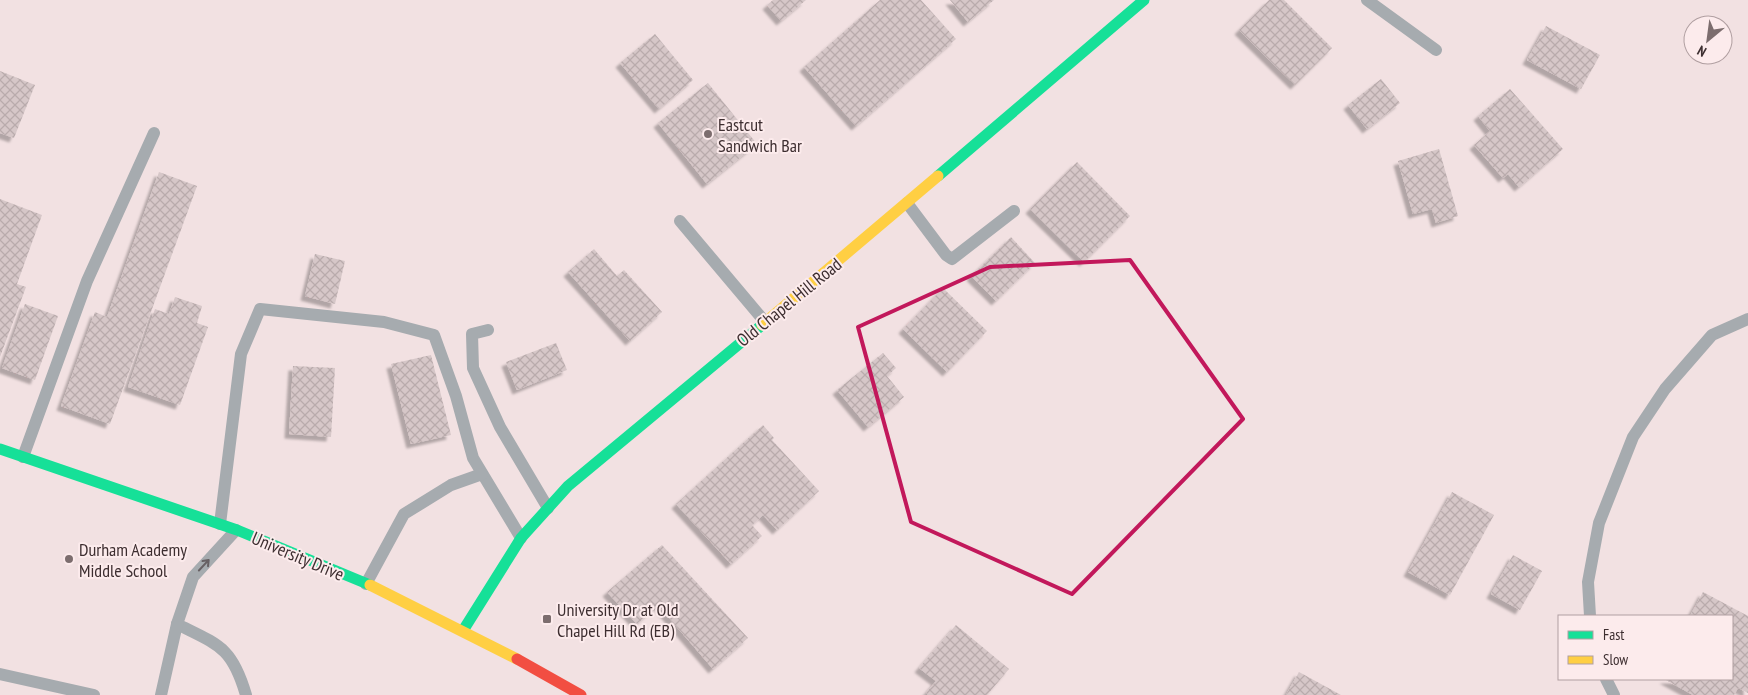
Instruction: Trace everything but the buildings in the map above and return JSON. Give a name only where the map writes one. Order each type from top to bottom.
[{"type":"street","name":"Old Chapel Hill Road","points":[[464,629],[521,538],[568,486],[907,203],[1144,0]]},
{"type":"street","name":"University Drive","points":[[0,449],[220,524],[366,584],[464,629],[581,695]]},
{"type":"lane","points":[[1367,0],[1436,50]]},
{"type":"lane","points":[[23,457],[87,281],[154,133]]},
{"type":"lane","points":[[907,203],[946,254],[952,259],[1014,210]]},
{"type":"lane","points":[[680,222],[765,322]]},
{"type":"lane","points":[[220,524],[241,354],[260,309],[384,322],[434,335],[456,396],[473,458],[521,538]]},
{"type":"lane","points":[[1590,615],[1588,582],[1599,523],[1633,437],[1665,389],[1712,335],[1748,319]]},
{"type":"lane","points":[[488,330],[472,334],[473,368],[500,426],[548,508]]},
{"type":"lane","points":[[366,584],[404,514],[452,485],[482,474]]},
{"type":"lane","points":[[161,695],[178,624],[193,577],[236,530]]},
{"type":"lane","points":[[178,624],[223,647],[238,671],[246,695]]},
{"type":"lane","points":[[0,674],[94,695]]},
{"type":"lane","points":[[1606,680],[1614,695]]},
{"type":"highlighted area","points":[[1130,260],[1243,419],[1072,594],[911,522],[858,327],[990,267]]},
{"type":"traffic: fast","points":[[938,176],[1144,0]]},
{"type":"traffic: fast","points":[[464,629],[521,538],[568,486],[762,325]]},
{"type":"traffic: fast","points":[[0,449],[237,530],[370,585]]},
{"type":"traffic: slow","points":[[762,325],[938,176]]},
{"type":"traffic: slow","points":[[370,585],[517,659]]},
{"type":"traffic: jam","points":[[517,659],[581,695]]},
{"type":"place","name":"Eastcut Sandwich Bar","points":[[708,134]]},
{"type":"place","name":"Durham Academy Middle School","points":[[69,559]]},
{"type":"place","name":"University Dr at Old Chapel Hill Rd (EB)","points":[[547,619]]}]
